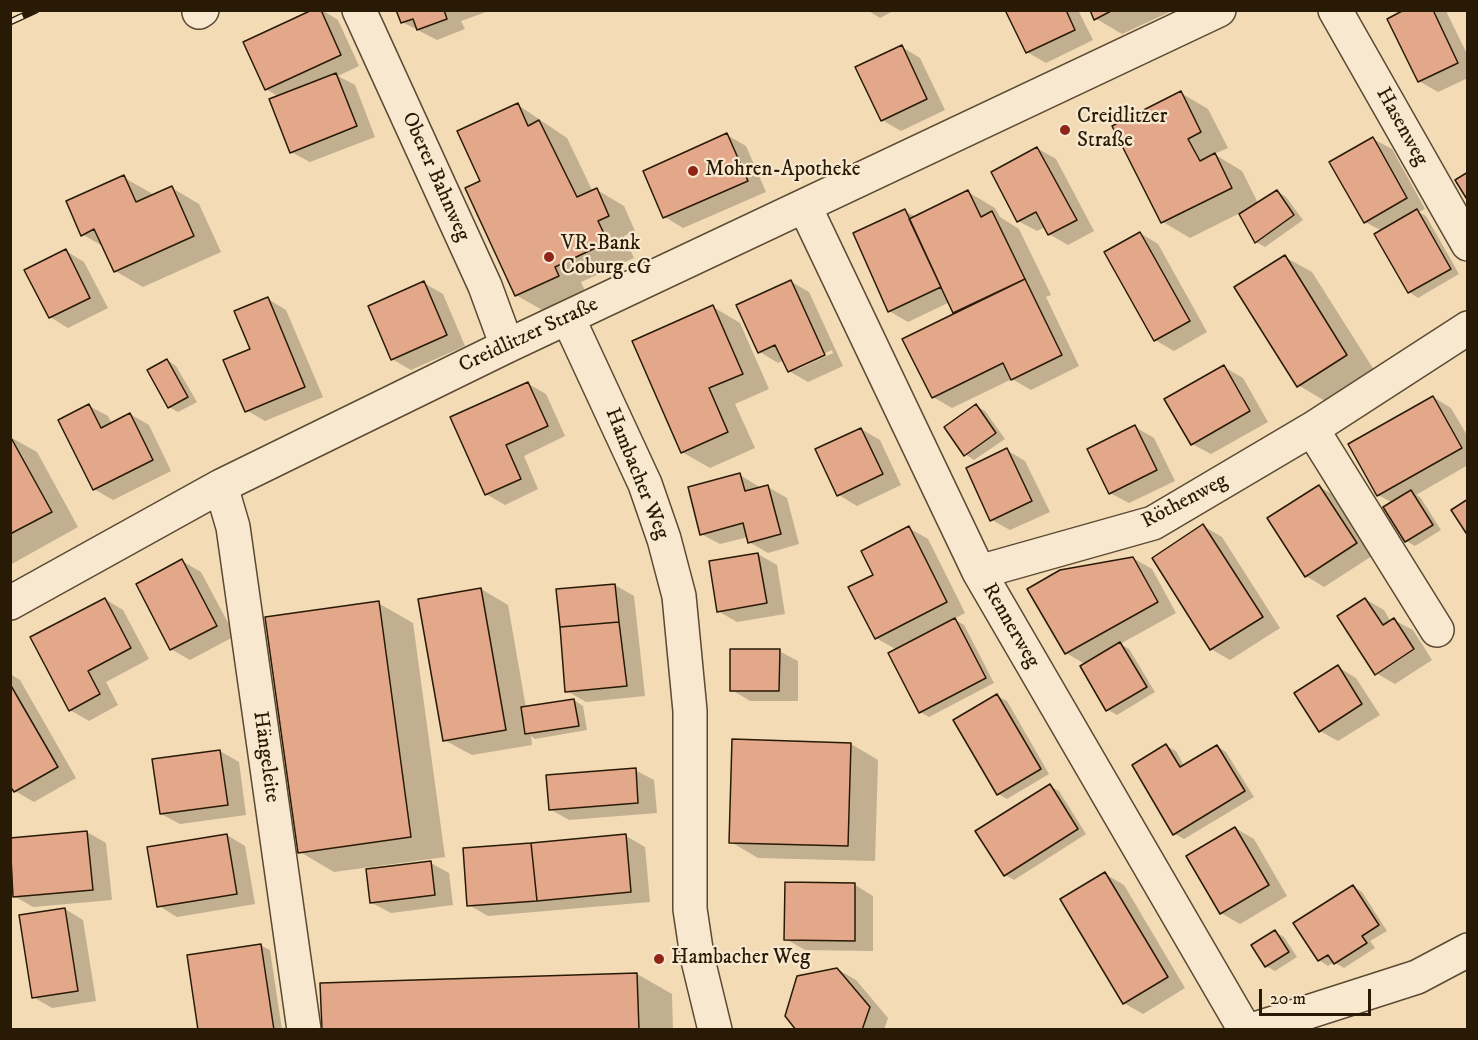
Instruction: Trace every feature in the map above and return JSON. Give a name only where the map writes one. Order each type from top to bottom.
[{"type":"street","name":"Oberer Bahnweg","points":[[359,10],[485,286],[507,346]]},
{"type":"street","name":"Creidlitzer Straße","points":[[10,603],[221,486],[507,346],[1219,10]]},
{"type":"street","name":"Hasenweg","points":[[1335,10],[1467,244]]},
{"type":"street","name":"Rennerweg","points":[[805,207],[979,572],[1245,1029]]},
{"type":"street","name":"Hambacher Weg","points":[[568,318],[645,484],[664,539],[679,596],[690,711],[690,909],[696,956],[715,1029]]},
{"type":"street","name":"Röthenweg","points":[[979,572],[1153,523],[1312,429],[1467,328]]},
{"type":"street","points":[[1312,429],[1437,630]]},
{"type":"street","name":"Hängeleite","points":[[221,486],[233,526],[304,1029]]},
{"type":"street","points":[[1252,1029],[1417,977],[1467,950]]},
{"type":"building","points":[[312,10],[321,10],[341,55],[265,90],[243,42]]},
{"type":"building","points":[[396,10],[444,10],[447,19],[417,30],[413,19],[401,23]]},
{"type":"building","points":[[1005,10],[1066,10],[1075,30],[1026,53]]},
{"type":"building","points":[[1090,10],[1113,10],[1094,20]]},
{"type":"building","points":[[1404,10],[1433,10],[1458,63],[1418,82],[1387,19]]},
{"type":"building","points":[[902,45],[927,99],[881,121],[855,67]]},
{"type":"building","points":[[336,73],[357,126],[290,153],[269,99]]},
{"type":"building","points":[[1181,91],[1201,132],[1188,139],[1200,161],[1215,153],[1232,188],[1161,223],[1112,126]]},
{"type":"building","points":[[518,103],[528,126],[539,120],[577,197],[597,188],[609,216],[598,221],[608,242],[555,267],[559,276],[515,296],[465,188],[480,181],[457,131]]},
{"type":"building","points":[[727,133],[748,181],[663,218],[643,171]]},
{"type":"building","points":[[1373,137],[1407,198],[1364,223],[1329,162]]},
{"type":"building","points":[[1037,147],[1077,220],[1048,235],[1036,212],[1017,222],[991,172]]},
{"type":"building","points":[[1468,172],[1468,201],[1455,180]]},
{"type":"building","points":[[124,175],[136,202],[172,186],[194,236],[114,272],[94,229],[81,236],[66,201]]},
{"type":"building","points":[[968,190],[981,217],[992,211],[1025,279],[953,313],[909,219]]},
{"type":"building","points":[[1277,190],[1294,215],[1255,243],[1239,214]]},
{"type":"building","points":[[905,209],[941,287],[888,312],[853,233]]},
{"type":"building","points":[[1417,209],[1451,269],[1408,293],[1374,234]]},
{"type":"building","points":[[1140,232],[1190,321],[1154,341],[1104,252]]},
{"type":"building","points":[[66,249],[90,298],[49,318],[24,270]]},
{"type":"building","points":[[1285,255],[1347,355],[1297,387],[1234,287]]},
{"type":"building","points":[[1025,279],[1062,355],[1011,380],[1003,363],[932,398],[902,339]]},
{"type":"building","points":[[791,280],[825,355],[788,372],[775,345],[758,353],[736,305]]},
{"type":"building","points":[[424,281],[447,335],[391,360],[368,306]]},
{"type":"building","points":[[268,297],[305,387],[245,412],[223,360],[250,349],[234,311]]},
{"type":"building","points":[[713,305],[743,374],[709,388],[728,432],[681,453],[632,341]]},
{"type":"building","points":[[167,359],[188,397],[168,408],[147,370]]},
{"type":"building","points":[[1224,365],[1250,411],[1191,445],[1164,399]]},
{"type":"building","points":[[528,382],[548,426],[506,445],[521,479],[485,495],[450,417]]},
{"type":"building","points":[[1433,396],[1462,448],[1377,496],[1348,444]]},
{"type":"building","points":[[89,404],[101,428],[130,413],[153,460],[93,490],[58,420]]},
{"type":"building","points":[[976,404],[996,433],[964,456],[944,427]]},
{"type":"building","points":[[1135,425],[1157,470],[1109,494],[1087,449]]},
{"type":"building","points":[[861,428],[883,474],[837,496],[815,449]]},
{"type":"building","points":[[10,436],[52,512],[10,534]]},
{"type":"building","points":[[1007,448],[1032,501],[990,521],[966,468]]},
{"type":"building","points":[[740,473],[745,491],[768,485],[781,534],[748,543],[743,523],[700,535],[688,487]]},
{"type":"building","points":[[1319,485],[1357,543],[1305,577],[1267,518]]},
{"type":"building","points":[[1411,490],[1433,525],[1405,542],[1383,507]]},
{"type":"building","points":[[1468,499],[1468,536],[1451,510]]},
{"type":"building","points":[[1203,524],[1263,617],[1210,650],[1152,558]]},
{"type":"building","points":[[909,526],[947,602],[875,639],[848,587],[873,575],[861,551]]},
{"type":"building","points":[[758,553],[767,603],[717,612],[709,561]]},
{"type":"building","points":[[1133,557],[1158,602],[1065,654],[1027,589],[1060,570]]},
{"type":"building","points":[[182,559],[217,626],[170,650],[136,584]]},
{"type":"building","points":[[615,584],[619,622],[560,627],[556,589]]},
{"type":"building","points":[[481,588],[506,730],[443,741],[418,599]]},
{"type":"building","points":[[105,598],[131,648],[88,671],[100,694],[69,711],[30,637]]},
{"type":"building","points":[[1365,598],[1383,625],[1394,618],[1414,649],[1375,675],[1337,616]]},
{"type":"building","points":[[379,601],[411,837],[298,853],[265,617]]},
{"type":"building","points":[[955,618],[986,678],[919,713],[888,653]]},
{"type":"building","points":[[619,622],[627,686],[565,692],[560,627]]},
{"type":"building","points":[[1120,642],[1147,687],[1106,711],[1080,666]]},
{"type":"building","points":[[730,649],[780,649],[779,691],[730,691]]},
{"type":"building","points":[[1338,665],[1362,704],[1319,732],[1294,693]]},
{"type":"building","points":[[10,684],[58,767],[14,792],[10,786]]},
{"type":"building","points":[[997,694],[1041,769],[997,795],[953,720]]},
{"type":"building","points":[[574,699],[579,726],[525,734],[521,707]]},
{"type":"building","points":[[732,739],[851,743],[848,846],[729,843]]},
{"type":"building","points":[[1166,744],[1180,767],[1217,745],[1245,791],[1173,835],[1132,765]]},
{"type":"building","points":[[220,750],[228,805],[160,814],[152,759]]},
{"type":"building","points":[[636,768],[638,803],[549,810],[546,775]]},
{"type":"building","points":[[1050,784],[1078,829],[1004,876],[975,831]]},
{"type":"building","points":[[1235,827],[1269,885],[1220,914],[1186,856]]},
{"type":"building","points":[[87,831],[93,890],[13,897],[10,838]]},
{"type":"building","points":[[227,834],[237,894],[157,907],[147,847]]},
{"type":"building","points":[[626,834],[631,892],[537,901],[531,843]]},
{"type":"building","points":[[531,843],[537,901],[467,906],[463,848]]},
{"type":"building","points":[[431,861],[435,895],[370,903],[366,869]]},
{"type":"building","points":[[1105,872],[1168,977],[1123,1004],[1060,899]]},
{"type":"building","points":[[785,882],[855,883],[855,941],[784,940]]},
{"type":"building","points":[[1353,885],[1379,925],[1362,936],[1367,943],[1334,964],[1328,955],[1318,961],[1293,923]]},
{"type":"building","points":[[65,908],[78,991],[32,998],[19,915]]},
{"type":"building","points":[[1275,930],[1289,952],[1265,967],[1251,945]]},
{"type":"building","points":[[261,944],[274,1030],[198,1030],[187,955]]},
{"type":"building","points":[[837,968],[870,1007],[862,1030],[796,1030],[785,1016],[797,976]]},
{"type":"building","points":[[637,973],[639,1030],[322,1030],[320,983]]},
{"type":"railway","points":[[10,22],[36,10]]},
{"type":"place","name":"Creidlitzer Straße","points":[[1065,130]]},
{"type":"place","name":"Mohren-Apotheke","points":[[693,171]]},
{"type":"place","name":"VR-Bank Coburg eG","points":[[549,257]]},
{"type":"place","name":"Hambacher Weg","points":[[659,959]]}]
